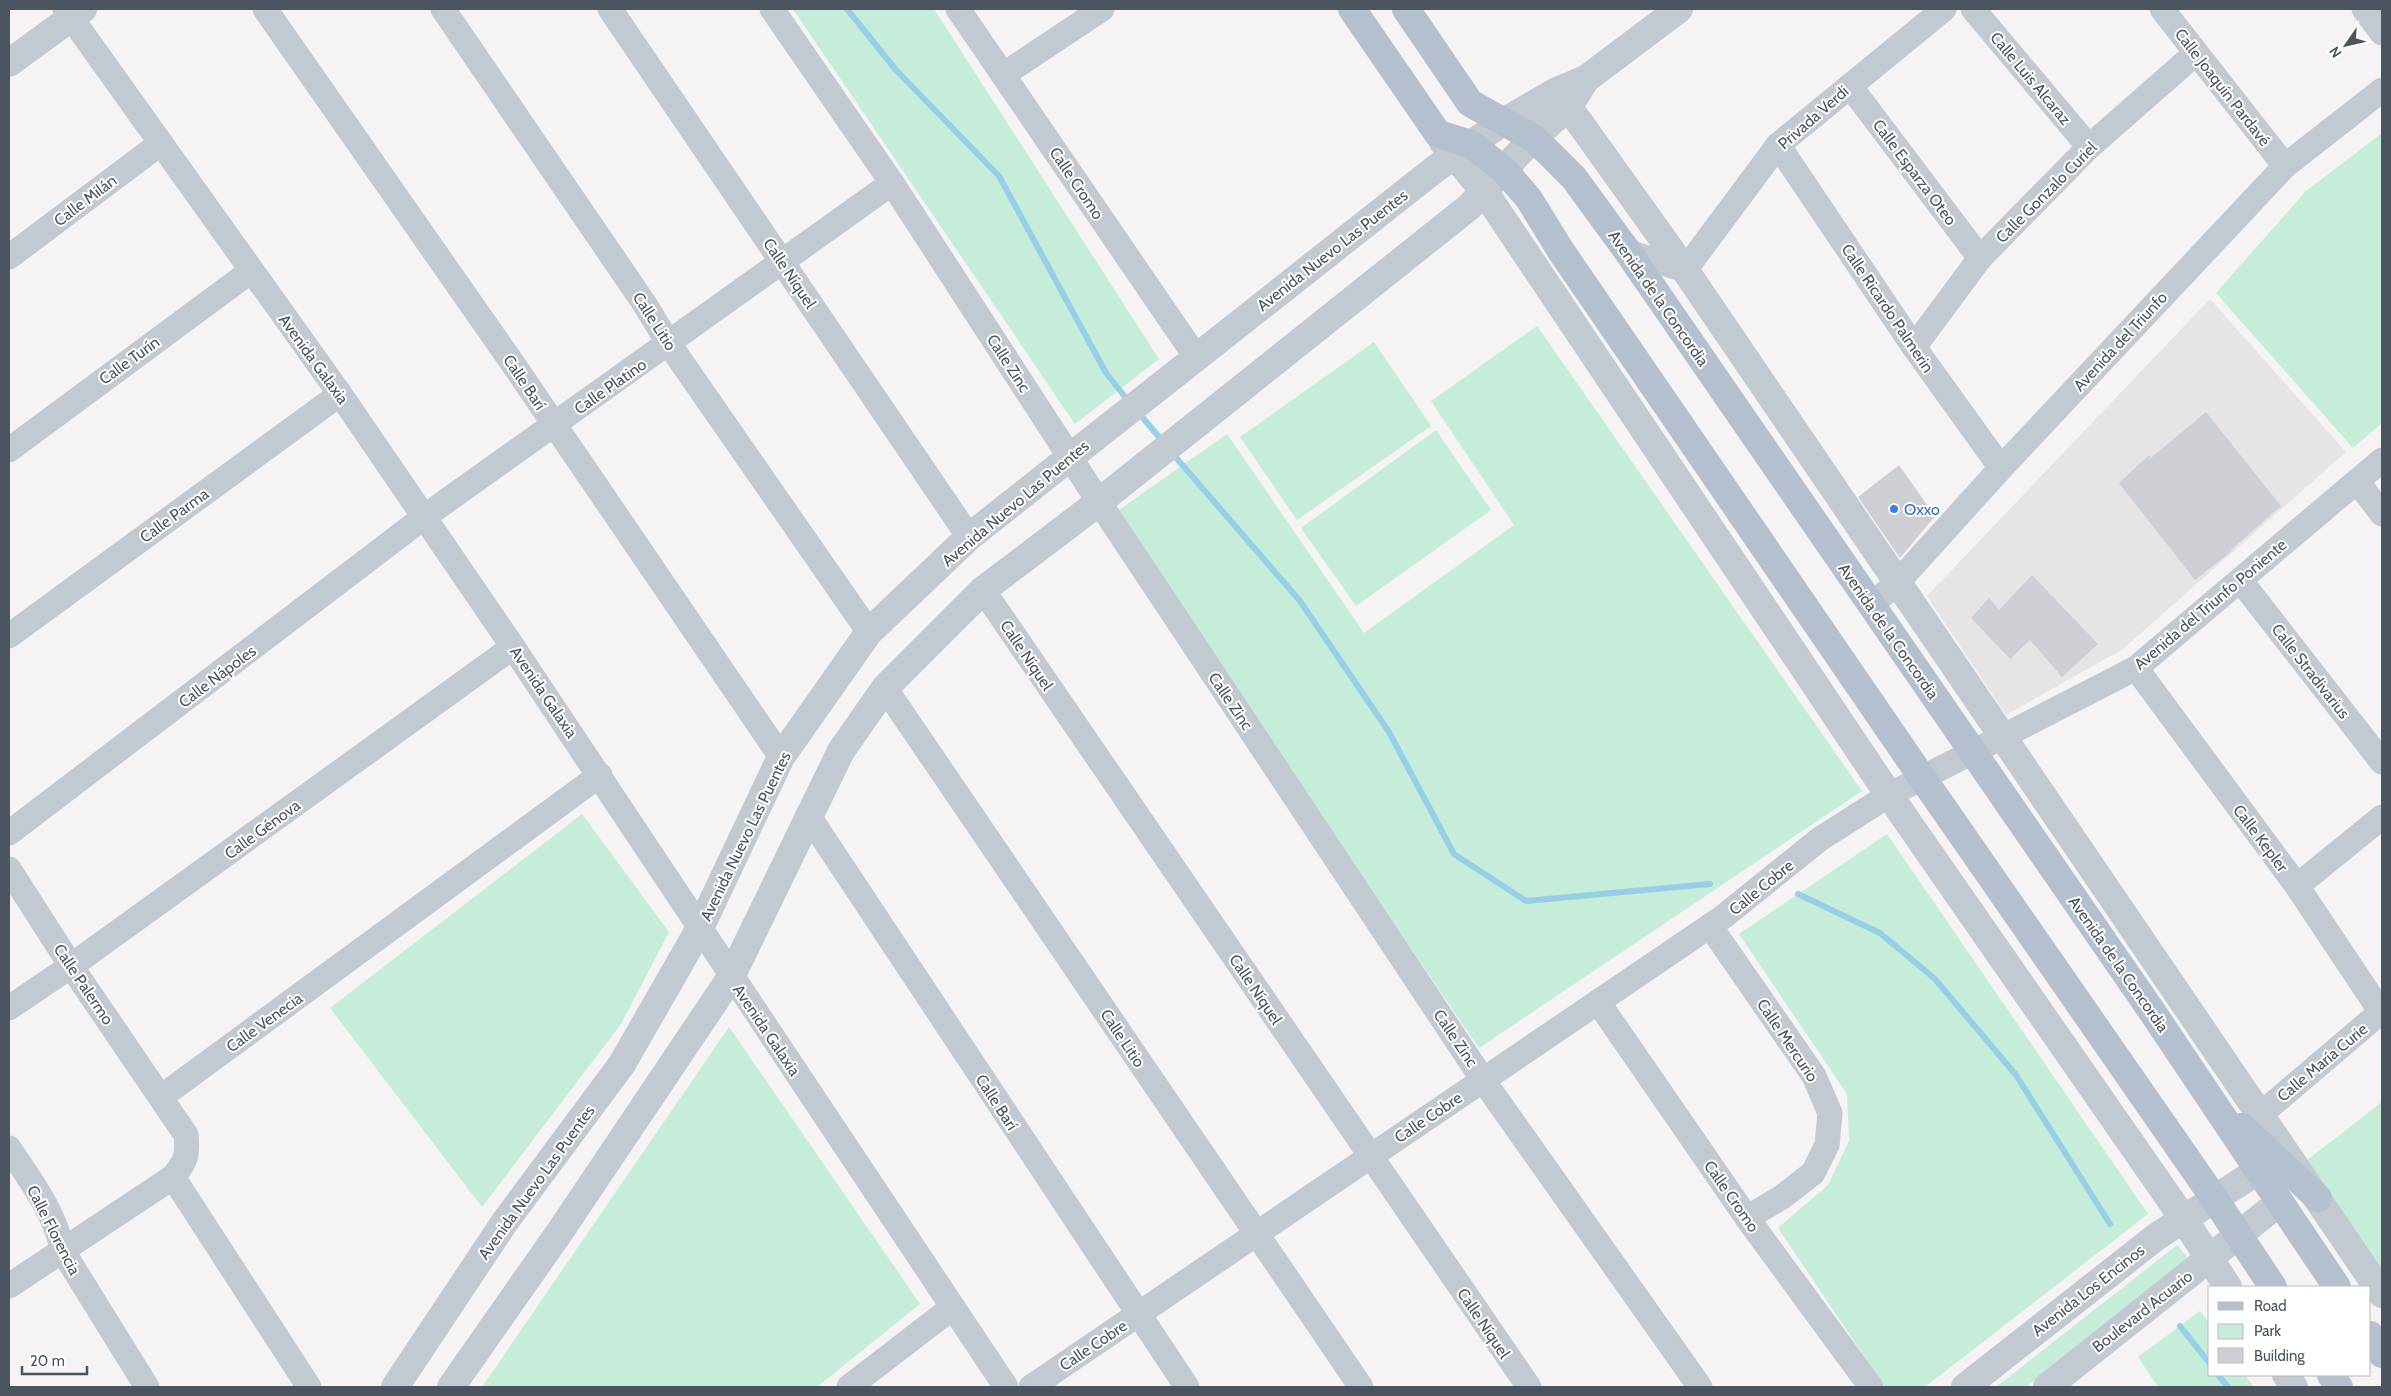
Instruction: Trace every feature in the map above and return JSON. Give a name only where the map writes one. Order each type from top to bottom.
[{"type":"main road","points":[[1352,9],[1438,134],[1463,150],[1505,171],[1529,200],[1561,250],[1921,776],[2214,1198],[2272,1286]]},
{"type":"main road","name":"Avenida de la Concordia","points":[[1411,11],[1470,103],[1533,138],[1574,178],[1628,252],[1972,750],[2336,1286]]},
{"type":"main road","points":[[2206,1093],[2318,1198]]},
{"type":"main road","points":[[2371,1337],[2382,1354]]},
{"type":"main road","points":[[2332,1376],[2339,1387]]},
{"type":"street","name":"Calle Barí","points":[[265,9],[554,425],[781,757]]},
{"type":"street","name":"Calle Litio","points":[[443,9],[670,344],[869,632]]},
{"type":"street","name":"Calle Níquel","points":[[610,9],[969,537]]},
{"type":"street","name":"Calle Zinc","points":[[772,9],[892,183],[1098,502],[1483,1080],[1700,1387]]},
{"type":"street","name":"Calle Cromo","points":[[958,9],[1196,356]]},
{"type":"street","points":[[1003,76],[1102,9]]},
{"type":"street","points":[[451,1387],[565,1225],[731,977],[808,815],[841,751],[886,688],[983,590],[1143,467],[1202,418],[1469,207],[1505,171],[1563,98],[1679,9]]},
{"type":"street","name":"Privada Verdi","points":[[1685,270],[1778,145],[1944,9]]},
{"type":"street","name":"Calle Luis Alcaraz","points":[[1973,9],[2089,148]]},
{"type":"street","name":"Calle Joaquín Pardavé","points":[[2162,9],[2285,166]]},
{"type":"street","points":[[2364,9],[2382,33]]},
{"type":"street","points":[[9,63],[73,12]]},
{"type":"street","name":"Avenida Galaxia","points":[[73,12],[251,272],[340,394],[600,775],[731,977],[1006,1387]]},
{"type":"street","name":"Calle Gonzalo Curiel","points":[[1914,347],[1980,258],[2089,148],[2196,53]]},
{"type":"street","name":"Calle Esparza Oteo","points":[[1850,86],[1980,258]]},
{"type":"street","name":"Avenida del Triunfo","points":[[1871,605],[1897,583],[2001,468],[2285,166],[2382,90]]},
{"type":"street","name":"Avenida Nuevo Las Puentes","points":[[394,1387],[504,1223],[622,1064],[700,928],[781,757],[869,632],[969,537],[1196,356],[1463,150],[1503,122],[1563,98]]},
{"type":"street","name":"Avenida de la Concordia","points":[[1563,98],[1685,270],[2382,1294]]},
{"type":"street","name":"Calle Milán","points":[[9,257],[161,143]]},
{"type":"street","name":"Calle Ricardo Palmerin","points":[[1778,145],[1914,347],[2001,468]]},
{"type":"street","points":[[1463,150],[1484,191],[1889,795],[2183,1218],[2227,1286]]},
{"type":"street","name":"Calle Platino","points":[[424,517],[670,344],[892,183]]},
{"type":"street","points":[[1628,252],[1685,270]]},
{"type":"street","name":"Calle Turín","points":[[9,450],[251,272]]},
{"type":"street","name":"Calle Parma","points":[[9,636],[340,394]]},
{"type":"street","points":[[2382,460],[2357,482],[2382,514]]},
{"type":"street","name":"Avenida del Triunfo Poniente","points":[[1921,776],[2136,668],[2357,482]]},
{"type":"street","name":"Calle Nápoles","points":[[9,833],[424,517]]},
{"type":"street","name":"Calle Stradivarius","points":[[2240,580],[2382,762]]},
{"type":"street","name":"Calle Níquel","points":[[983,590],[1528,1387]]},
{"type":"street","name":"Calle Génova","points":[[9,1008],[71,966],[513,647]]},
{"type":"street","name":"Calle Kepler","points":[[2136,668],[2297,886],[2382,1011]]},
{"type":"street","name":"Calle Litio","points":[[886,688],[1361,1387]]},
{"type":"street","name":"Calle Venecia","points":[[161,1097],[600,775]]},
{"type":"street","name":"Calle Cobre","points":[[1031,1387],[1710,926],[1820,839],[1921,776]]},
{"type":"street","name":"Calle Barí","points":[[808,815],[1187,1387]]},
{"type":"street","points":[[2297,886],[2382,817]]},
{"type":"street","name":"Calle Palermo","points":[[9,869],[71,966],[161,1097]]},
{"type":"street","name":"Calle Mercurio","points":[[1710,926],[1814,1076],[1830,1113],[1827,1145],[1813,1173],[1782,1197],[1747,1218]]},
{"type":"street","name":"Calle Cromo","points":[[1598,1002],[1747,1218],[1871,1387]]},
{"type":"street","name":"Calle María Curie","points":[[2261,1114],[2382,1011]]},
{"type":"street","points":[[9,1286],[173,1177],[185,1162],[186,1135],[161,1097]]},
{"type":"street","name":"Calle Florencia","points":[[9,1148],[49,1214],[59,1235],[62,1250],[147,1387]]},
{"type":"street","name":"Avenida Los Encinos","points":[[1964,1387],[2107,1274],[2183,1218],[2258,1170]]},
{"type":"street","points":[[173,1177],[309,1387]]},
{"type":"street","name":"Boulevard Acuario","points":[[2047,1387],[2280,1202]]},
{"type":"street","points":[[849,1387],[952,1307]]},
{"type":"street","points":[[2287,1376],[2294,1387]]},
{"type":"shaded area","points":[[2210,299],[2346,452],[2123,649],[2006,715],[1927,596]]},
{"type":"green space","points":[[793,9],[934,9],[1159,359],[1075,424]]},
{"type":"green space","points":[[2382,133],[2382,423],[2353,448],[2216,293],[2306,191]]},
{"type":"green space","points":[[1537,326],[1862,791],[1479,1048],[1113,514],[1227,434],[1364,633],[1514,525],[1431,401]]},
{"type":"green space","points":[[1374,342],[1431,426],[1297,520],[1240,437]]},
{"type":"green space","points":[[1436,430],[1491,510],[1356,606],[1301,528]]},
{"type":"green space","points":[[582,814],[669,932],[621,1024],[482,1207],[330,1008]]},
{"type":"green space","points":[[1887,834],[2148,1214],[1925,1387],[1885,1387],[1778,1228],[1828,1185],[1849,1141],[1847,1094],[1739,934]]},
{"type":"green space","points":[[729,1027],[920,1304],[817,1387],[482,1387]]},
{"type":"green space","points":[[2382,1102],[2382,1275],[2306,1161]]},
{"type":"green space","points":[[2177,1245],[2188,1258],[2026,1387],[1996,1387]]},
{"type":"green space","points":[[2200,1311],[2208,1321],[2208,1376],[2246,1376],[2254,1387],[2158,1387],[2138,1357]]},
{"type":"building","points":[[2206,412],[2281,506],[2232,551],[2195,580],[2119,483],[2149,455],[2151,458]]},
{"type":"building","name":"Oxxo","points":[[1899,465],[1935,516],[1900,558],[1858,497]]},
{"type":"building","points":[[2032,575],[2098,644],[2062,677],[2030,640],[2010,659],[1971,618],[1989,598],[1999,610]]},
{"type":"waterway","points":[[847,9],[896,70],[999,176],[1106,373],[1130,403]]},
{"type":"waterway","points":[[1138,412],[1164,443]]},
{"type":"waterway","points":[[1172,453],[1300,601],[1389,732],[1454,854],[1526,901],[1710,884]]},
{"type":"waterway","points":[[1798,894],[1880,933],[1935,979],[2016,1075],[2110,1224]]},
{"type":"waterway","points":[[2180,1326],[2208,1361]]},
{"type":"waterway","points":[[2219,1376],[2228,1387]]},
{"type":"place","name":"Oxxo","points":[[1894,509]]}]
